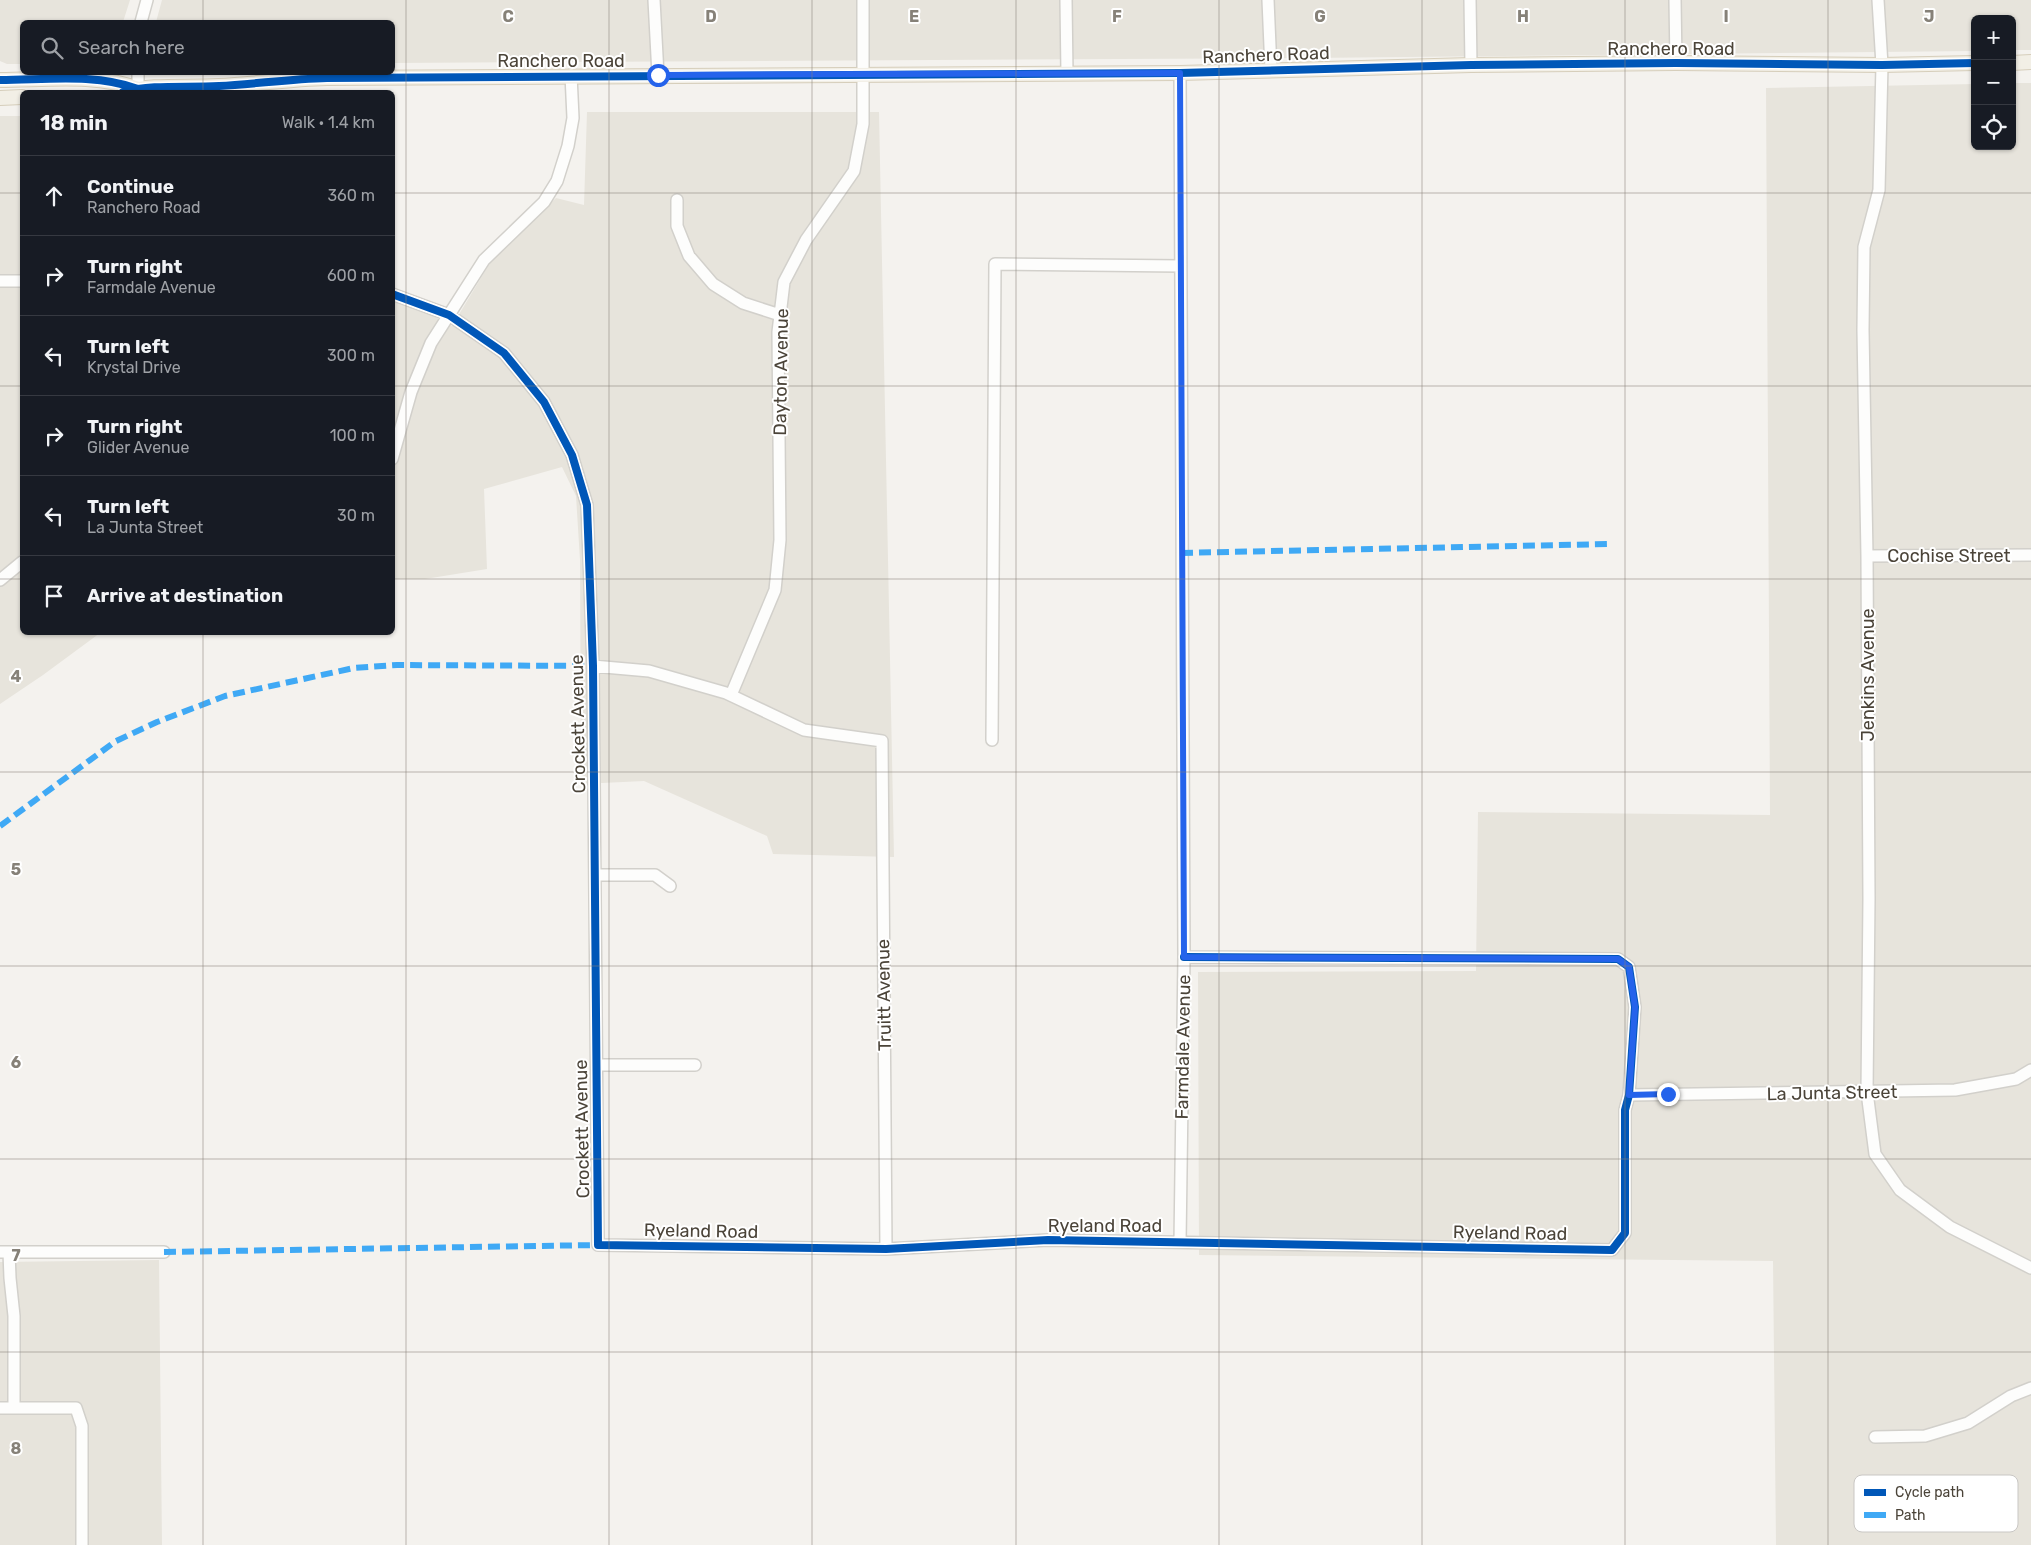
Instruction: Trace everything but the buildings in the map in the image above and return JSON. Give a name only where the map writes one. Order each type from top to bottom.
[{"type":"main road","points":[[2016,63],[2031,62]]},
{"type":"main road","name":"Ranchero Road","points":[[154,90],[274,80],[327,78],[571,75],[1180,73],[1471,65],[1676,63],[1882,65],[1971,63]]},
{"type":"main road","name":"Ranchero Road","points":[[0,80],[86,79],[122,83],[136,90]]},
{"type":"main road","points":[[0,98],[20,97]]},
{"type":"street","points":[[142,20],[147,0]]},
{"type":"street","points":[[654,0],[658,75]]},
{"type":"street","name":"Dayton Avenue","points":[[731,696],[775,590],[780,540],[778,342],[784,282],[806,240],[854,171],[863,124],[863,0]]},
{"type":"street","points":[[1066,0],[1068,74]]},
{"type":"street","points":[[1268,0],[1271,70]]},
{"type":"street","points":[[1470,0],[1471,65]]},
{"type":"street","points":[[1676,0],[1676,63]]},
{"type":"street","name":"Jenkins Avenue","points":[[1878,0],[1882,65],[1879,190],[1864,247],[1863,330],[1867,556],[1869,899],[1867,1092],[1875,1154],[1900,1190],[1950,1227],[2031,1268]]},
{"type":"street","name":"Farmdale Avenue","points":[[1180,73],[1184,957],[1180,1242]]},
{"type":"street","points":[[138,75],[138,90]]},
{"type":"street","points":[[395,449],[412,392],[431,342],[484,260],[544,202],[557,181],[568,146],[572,118],[571,75]]},
{"type":"street","points":[[677,200],[677,226],[689,256],[713,284],[743,303],[780,315]]},
{"type":"street","points":[[992,740],[995,264],[1180,266]]},
{"type":"street","points":[[0,281],[20,281]]},
{"type":"street","name":"Crockett Avenue","points":[[395,295],[449,315],[504,353],[544,402],[572,455],[588,505],[593,666],[598,1245]]},
{"type":"street","name":"Cochise Street","points":[[1867,556],[2031,555]]},
{"type":"street","points":[[0,580],[20,564]]},
{"type":"street","points":[[593,666],[649,671],[731,696]]},
{"type":"street","name":"Truitt Avenue","points":[[731,696],[804,730],[882,741],[886,1249]]},
{"type":"street","points":[[595,875],[655,875],[670,886]]},
{"type":"street","points":[[1184,957],[1618,959],[1629,967],[1635,1007],[1629,1095]]},
{"type":"street","points":[[597,1065],[695,1065]]},
{"type":"street","name":"La Junta Street","points":[[1629,1095],[1955,1090],[2016,1079],[2031,1070]]},
{"type":"street","name":"Ryeland Road","points":[[598,1245],[886,1249],[1048,1240],[1612,1250],[1625,1233],[1625,1110],[1629,1095]]},
{"type":"street","points":[[14,1408],[14,1316],[5,1252],[164,1252]]},
{"type":"street","points":[[1876,1437],[1925,1436],[1968,1423],[2011,1396],[2031,1388]]},
{"type":"street","points":[[0,1408],[76,1408],[82,1426],[82,1545]]},
{"type":"shaded area","points":[[0,0],[130,0],[124,20],[20,20],[20,64],[7,64],[0,61]]},
{"type":"shaded area","points":[[162,0],[2031,0],[2031,50],[2016,50],[2016,15],[1971,15],[1971,51],[1309,58],[395,63],[395,20],[157,20]]},
{"type":"shaded area","points":[[2016,83],[2031,83],[2031,1545],[1776,1545],[1773,1261],[1199,1255],[1198,972],[1476,971],[1478,812],[1770,815],[1766,88],[1971,84],[1971,150],[2016,150]]},
{"type":"shaded area","points":[[587,112],[879,112],[894,857],[773,854],[767,836],[644,781],[581,784],[580,560],[576,496],[562,467],[484,489],[487,569],[425,579],[395,579],[395,299],[409,303],[452,326],[496,253],[556,198],[584,205]]},
{"type":"shaded area","points":[[0,116],[20,116],[20,635],[97,635],[0,704]]},
{"type":"shaded area","points":[[159,1260],[162,1545],[0,1545],[0,1262]]},
{"type":"marked path","points":[[1181,553],[1607,544]]},
{"type":"marked path","points":[[0,826],[116,741],[157,722],[225,696],[354,668],[397,665],[593,666]]},
{"type":"marked path","points":[[164,1252],[598,1245]]},
{"type":"cycle path","points":[[135,90],[327,78],[1180,73],[1471,65],[1676,63],[1882,65],[1971,63]]},
{"type":"cycle path","points":[[0,80],[87,79],[122,84],[138,89]]},
{"type":"cycle path","points":[[395,295],[449,315],[504,353],[544,402],[572,455],[587,505],[593,666],[598,1245],[886,1249],[1048,1240],[1612,1250],[1625,1233],[1625,1110],[1629,1095],[1635,1007],[1629,967],[1618,959],[1184,957]]},
{"type":"route","points":[[658,75],[1180,73],[1184,957],[1618,959],[1629,967],[1635,1007],[1629,1095],[1668,1094]]}]
